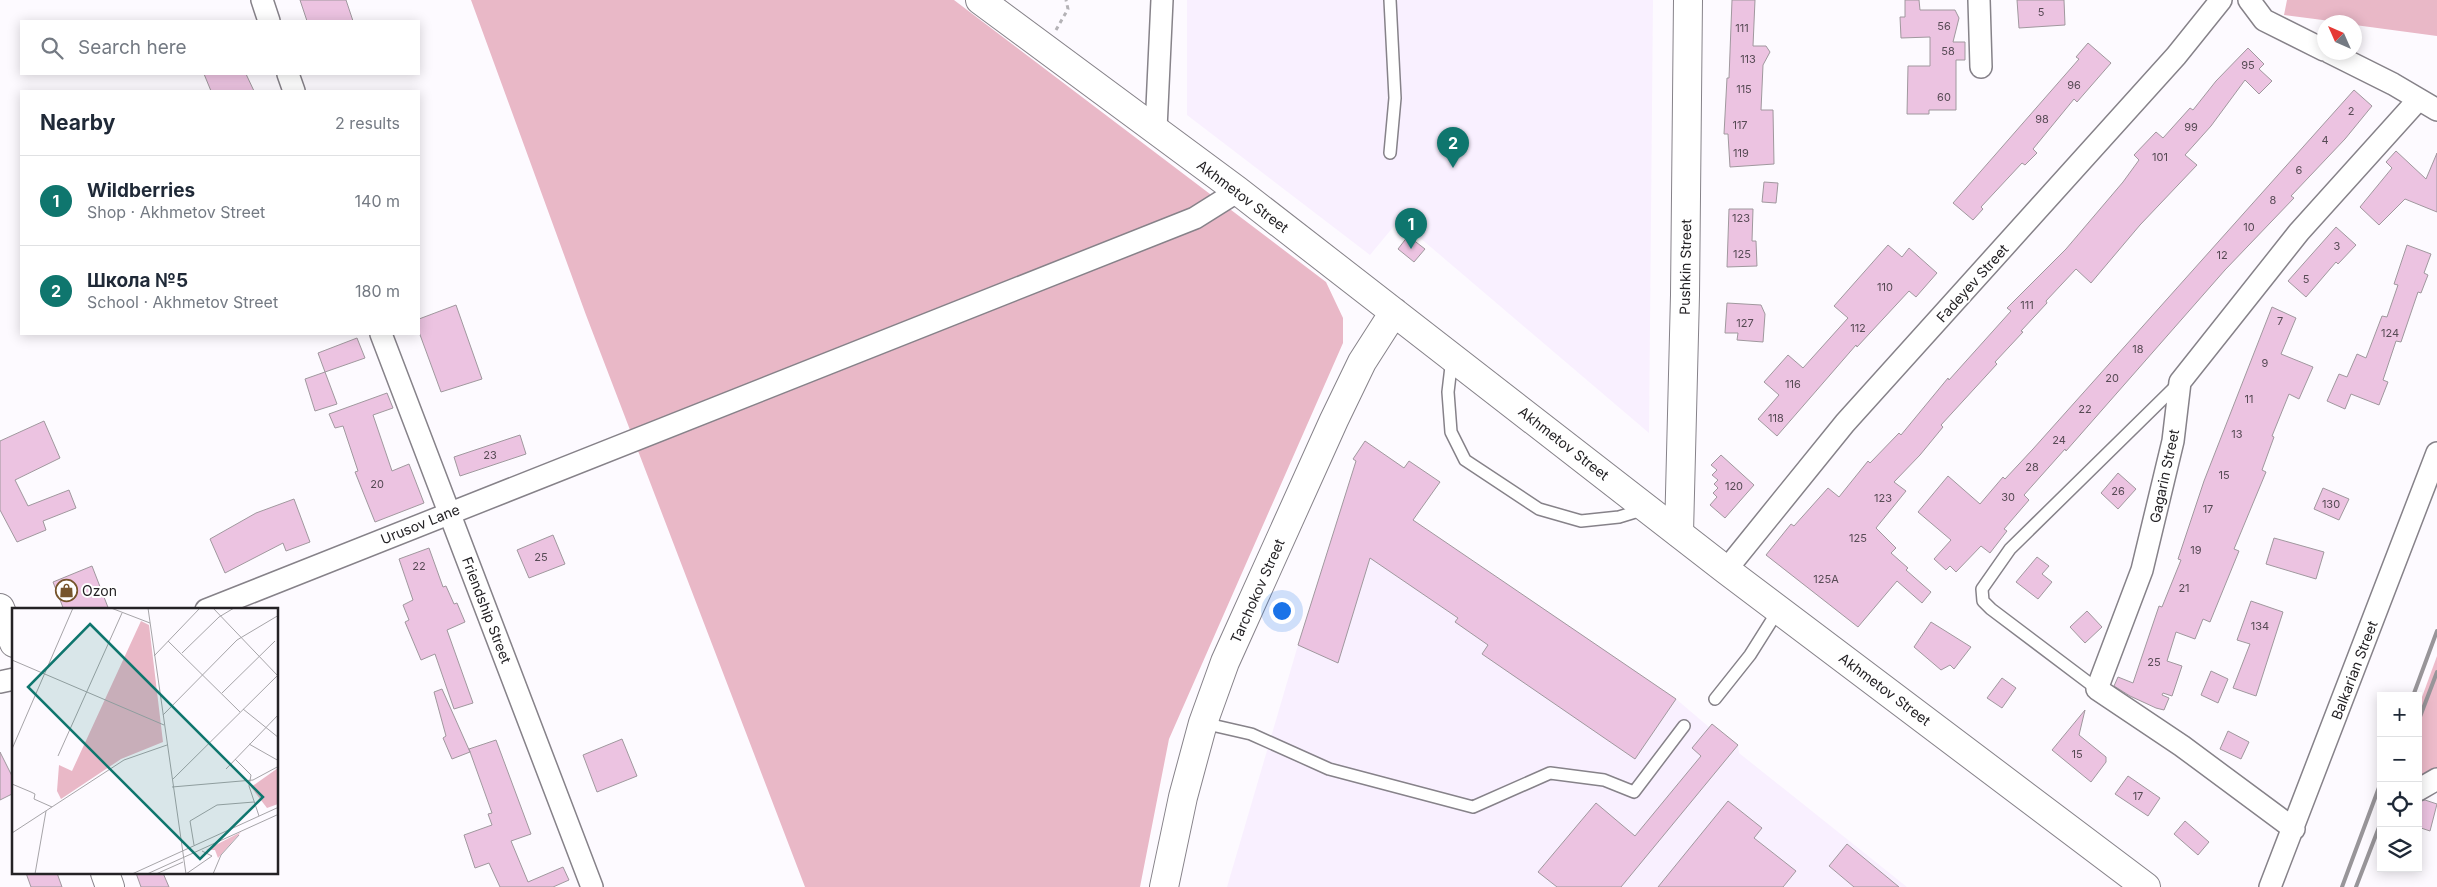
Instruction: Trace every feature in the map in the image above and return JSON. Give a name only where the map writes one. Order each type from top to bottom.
[{"type":"main road","name":"Akhmetov Street","points":[[980,0],[1238,191],[1726,570],[2146,887]]},
{"type":"main road","name":"Pushkin Street","points":[[1679,533],[1685,294],[1688,0]]},
{"type":"main road","name":"Tarchokov Street","points":[[1164,887],[1183,797],[1203,723],[1225,662],[1362,362],[1394,312]]},
{"type":"main road","points":[[0,608],[12,638]]},
{"type":"main road","points":[[105,874],[110,887]]},
{"type":"street","points":[[262,0],[269,20]]},
{"type":"street","points":[[1156,130],[1162,0]]},
{"type":"street","points":[[1979,0],[1981,66]]},
{"type":"street","name":"Fadeyev Street","points":[[1726,570],[1845,423],[2176,56],[2222,0]]},
{"type":"street","points":[[2249,0],[2264,20],[2317,46]]},
{"type":"street","points":[[2345,60],[2393,84],[2437,110]]},
{"type":"street","points":[[288,75],[294,90]]},
{"type":"street","points":[[2180,382],[2298,232],[2418,100]]},
{"type":"street","name":"Urusov Lane","points":[[211,608],[449,512],[1195,218],[1238,191]]},
{"type":"street","name":"Friendship Street","points":[[381,335],[592,887]]},
{"type":"street","name":"Gagarin Street","points":[[2097,689],[2147,552],[2173,441],[2180,382]]},
{"type":"street","name":"Balkarian Street","points":[[2270,887],[2294,829],[2437,453]]},
{"type":"street","points":[[2097,689],[2182,746],[2294,829]]},
{"type":"street","points":[[2422,788],[2437,779]]},
{"type":"lane","points":[[1390,0],[1395,98],[1390,153]]},
{"type":"lane","points":[[1452,356],[1448,392],[1451,432],[1464,460],[1538,509],[1581,521],[1620,517],[1648,508]]},
{"type":"lane","points":[[2097,689],[1991,609],[1983,600],[1982,589],[2010,550],[2180,382]]},
{"type":"lane","points":[[1715,700],[1750,655],[1779,609]]},
{"type":"lane","points":[[1203,723],[1251,734],[1329,769],[1473,807],[1550,773],[1604,780],[1634,792],[1684,726]]},
{"type":"path","points":[[1046,48],[1066,15],[1068,9],[1066,0]]},
{"type":"shaded area","points":[[471,0],[954,0],[1326,282],[1343,318],[1343,343],[1169,739],[1140,887],[805,887],[586,315]]},
{"type":"shaded area","points":[[1187,0],[1653,0],[1649,433],[1399,220],[1370,255],[1187,115]]},
{"type":"shaded area","points":[[2287,0],[2437,0],[2437,36],[2362,26],[2362,15],[2317,15],[2317,19],[2284,15]]},
{"type":"shaded area","points":[[1351,478],[1676,699],[1709,727],[1738,745],[1739,753],[1907,887],[1227,887],[1298,645]]},
{"type":"shaded area","points":[[2437,656],[2437,769],[2422,775],[2422,737],[2422,697]]},
{"type":"building","points":[[300,0],[346,0],[353,20],[307,20]]},
{"type":"building","points":[[1732,0],[1755,0],[1753,46],[1766,46],[1770,52],[1763,65],[1761,110],[1773,110],[1774,164],[1730,167],[1728,134],[1724,134],[1727,78],[1729,78]]},
{"type":"building","points":[[1905,0],[1919,0],[1920,10],[1955,10],[1959,18],[1953,42],[1965,42],[1965,60],[1956,60],[1956,110],[1929,110],[1929,114],[1907,114],[1908,66],[1930,66],[1930,37],[1901,38],[1900,17],[1905,17]]},
{"type":"building","points":[[2017,0],[2064,0],[2065,25],[2019,28]]},
{"type":"building","points":[[2088,43],[2111,63],[2077,102],[2074,99],[2033,149],[2037,153],[2025,165],[2022,163],[1981,207],[1983,209],[1973,220],[1953,203],[2079,59],[2076,57]]},
{"type":"building","points":[[2248,48],[2264,64],[2259,69],[2272,81],[2259,94],[2245,80],[2211,126],[2185,155],[2197,165],[2140,225],[2091,283],[2076,269],[2046,301],[2047,303],[2021,331],[2023,332],[1995,362],[1997,364],[1941,425],[1943,427],[1920,455],[1894,482],[1906,491],[1876,528],[1896,548],[1891,553],[1908,568],[1906,570],[1931,592],[1922,603],[1897,581],[1858,627],[1766,555],[1791,524],[1794,526],[1828,488],[1839,497],[1868,461],[1870,463],[1899,433],[1901,435],[1948,378],[1949,380],[2011,311],[2007,308],[2066,249],[2123,182],[2139,160],[2134,155],[2156,132],[2163,138],[2190,108],[2193,110],[2216,81]]},
{"type":"building","points":[[204,75],[246,75],[254,90],[211,90]]},
{"type":"building","points":[[2354,90],[2372,106],[2345,139],[2291,196],[2294,198],[2225,270],[2066,451],[2065,449],[2024,495],[2029,500],[2004,529],[2007,531],[1990,553],[1981,546],[1956,572],[1950,566],[1946,570],[1934,559],[1951,540],[1918,512],[1948,476],[1980,504],[2003,477],[2005,479],[2033,449]]},
{"type":"building","points":[[2396,151],[2426,179],[2437,153],[2437,212],[2405,199],[2379,225],[2360,207],[2392,168],[2386,162]]},
{"type":"building","points":[[1764,182],[1778,183],[1776,203],[1762,202]]},
{"type":"building","points":[[1729,209],[1753,209],[1752,241],[1756,241],[1757,266],[1727,267]]},
{"type":"building","points":[[2336,227],[2356,245],[2338,264],[2336,262],[2306,297],[2288,281]]},
{"type":"building","points":[[1408,236],[1425,249],[1414,262],[1398,249]]},
{"type":"building","points":[[1888,245],[1902,257],[1909,248],[1937,273],[1916,297],[1909,291],[1857,347],[1856,345],[1777,436],[1758,419],[1779,395],[1764,382],[1788,355],[1803,368],[1848,318],[1834,306]]},
{"type":"building","points":[[2407,245],[2431,254],[2424,273],[2428,275],[2421,293],[2418,292],[2401,342],[2396,341],[2383,380],[2388,382],[2379,405],[2351,394],[2345,409],[2327,401],[2339,374],[2347,377],[2357,354],[2366,358],[2382,316],[2387,317],[2398,285],[2394,284]]},
{"type":"building","points":[[1727,303],[1761,305],[1765,314],[1763,342],[1737,340],[1738,333],[1725,333]]},
{"type":"building","points":[[456,305],[482,379],[441,392],[420,335],[420,319]]},
{"type":"building","points":[[2272,307],[2296,318],[2281,354],[2313,367],[2299,399],[2289,394],[2272,436],[2274,437],[2262,470],[2266,472],[2234,549],[2239,551],[2210,622],[2203,619],[2195,639],[2176,632],[2167,661],[2182,666],[2172,696],[2163,693],[2162,695],[2169,698],[2164,710],[2156,708],[2114,686],[2118,677],[2133,683],[2159,606],[2162,607],[2181,560],[2178,559],[2204,481]]},
{"type":"building","points":[[357,338],[365,358],[325,372],[318,353]]},
{"type":"building","points":[[325,372],[337,404],[315,411],[305,379]]},
{"type":"building","points":[[387,393],[393,408],[373,415],[392,471],[409,464],[424,503],[375,522],[355,472],[358,471],[343,426],[335,428],[329,414]]},
{"type":"building","points":[[44,421],[60,458],[15,480],[28,506],[69,490],[76,508],[43,521],[46,530],[17,542],[0,510],[0,441]]},
{"type":"building","points":[[520,435],[526,454],[460,476],[454,457]]},
{"type":"building","points":[[1365,441],[1404,468],[1409,461],[1440,482],[1413,520],[1676,699],[1635,759],[1482,654],[1488,645],[1455,622],[1458,618],[1370,558],[1338,663],[1298,645],[1356,461],[1353,459]]},
{"type":"building","points":[[1721,455],[1754,485],[1725,518],[1710,505],[1717,497],[1713,493],[1718,488],[1714,484],[1718,480],[1712,475],[1717,470],[1711,465]]},
{"type":"building","points":[[2118,473],[2136,489],[2118,509],[2101,493]]},
{"type":"building","points":[[2323,488],[2349,499],[2339,520],[2314,509]]},
{"type":"building","points":[[294,499],[310,542],[286,551],[283,543],[225,573],[210,539],[256,513]]},
{"type":"building","points":[[553,535],[565,564],[529,578],[517,550]]},
{"type":"building","points":[[2274,538],[2324,552],[2316,579],[2266,564]]},
{"type":"building","points":[[429,548],[443,587],[446,586],[454,604],[457,603],[465,622],[447,630],[473,703],[454,709],[435,654],[421,660],[405,622],[409,620],[403,605],[413,600],[399,559]]},
{"type":"building","points":[[2037,557],[2049,566],[2042,574],[2052,582],[2038,599],[2016,582]]},
{"type":"building","points":[[92,566],[108,608],[63,608],[53,582]]},
{"type":"building","points":[[2251,601],[2283,612],[2256,696],[2233,688],[2250,644],[2237,640]]},
{"type":"building","points":[[2087,611],[2102,627],[2085,643],[2070,627]]},
{"type":"building","points":[[1931,622],[1971,647],[1954,669],[1950,665],[1941,670],[1914,647]]},
{"type":"building","points":[[2211,671],[2228,679],[2218,703],[2201,695]]},
{"type":"building","points":[[2002,678],[2016,688],[2002,708],[1987,698]]},
{"type":"building","points":[[442,689],[470,752],[452,759],[443,738],[446,736],[434,692]]},
{"type":"building","points":[[2085,710],[2079,735],[2106,757],[2106,762],[2091,782],[2052,750]]},
{"type":"building","points":[[1712,724],[1738,745],[1621,887],[1557,887],[1538,872],[1596,803],[1635,836],[1701,756],[1692,748]]},
{"type":"building","points":[[2228,731],[2249,742],[2241,759],[2220,749]]},
{"type":"building","points":[[622,739],[637,776],[597,792],[583,755]]},
{"type":"building","points":[[496,740],[531,834],[511,841],[528,882],[563,867],[569,880],[553,887],[500,887],[489,863],[475,868],[464,835],[492,825],[488,814],[492,813],[469,749]]},
{"type":"building","points":[[0,752],[12,776],[12,794],[0,800]]},
{"type":"building","points":[[2128,776],[2160,798],[2148,816],[2115,794]]},
{"type":"building","points":[[1728,801],[1762,828],[1754,838],[1796,871],[1783,887],[1658,887]]},
{"type":"building","points":[[2422,801],[2437,804],[2430,831],[2422,828]]},
{"type":"building","points":[[2185,821],[2209,842],[2198,855],[2174,834]]},
{"type":"building","points":[[1847,844],[1899,887],[1854,887],[1829,866]]},
{"type":"building","points":[[26,874],[57,874],[62,887],[31,887]]},
{"type":"building","points":[[136,874],[163,874],[169,887],[141,887]]},
{"type":"railway","points":[[2414,692],[2437,631]]},
{"type":"railway","points":[[2422,711],[2437,672]]},
{"type":"railway","points":[[2342,887],[2377,793]]},
{"type":"railway","points":[[2356,887],[2379,827]]},
{"type":"place","name":"Школа №5","points":[[1453,168]]},
{"type":"place","name":"Wildberries","points":[[1411,249]]},
{"type":"place","name":"Ozon","points":[[66,590]]}]
